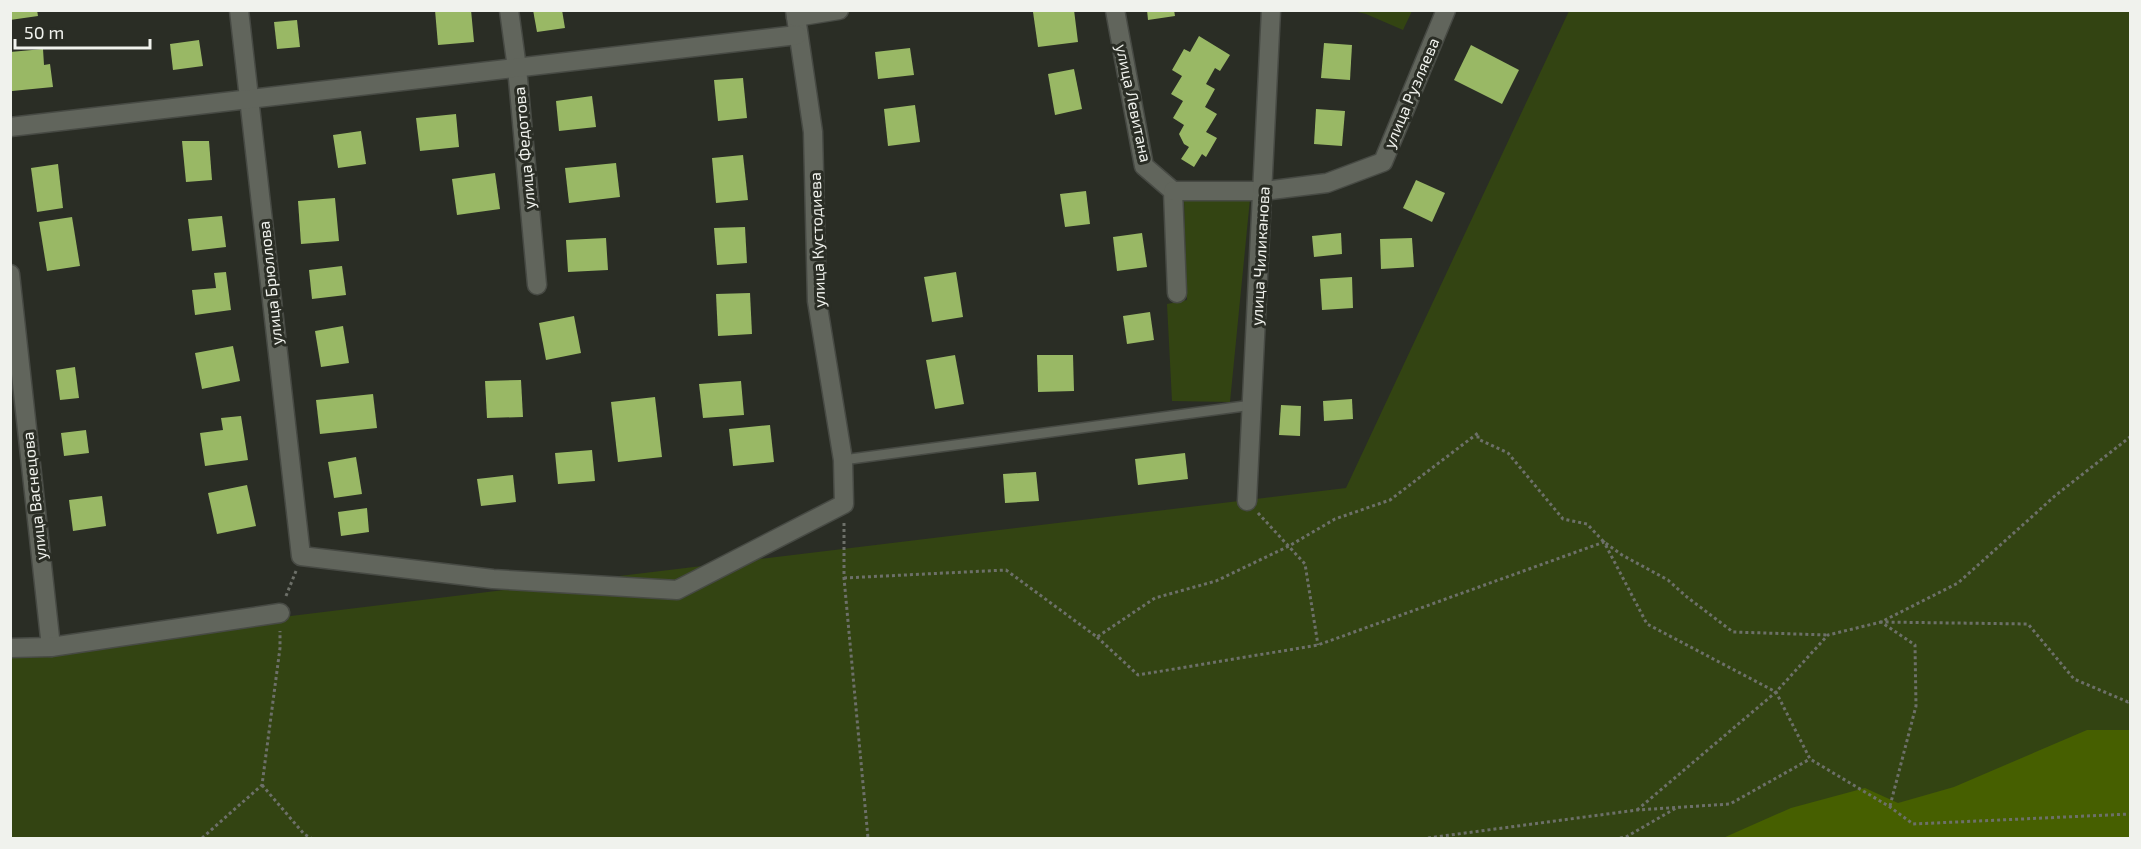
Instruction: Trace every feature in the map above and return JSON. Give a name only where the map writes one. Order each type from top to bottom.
[{"type":"street","name":"улица Брюллова","points":[[240,10],[301,556]]},
{"type":"street","name":"улица Федотова","points":[[509,10],[517,68],[537,285]]},
{"type":"street","points":[[10,127],[517,68],[796,21],[839,10]]},
{"type":"street","name":"улица Левитана","points":[[1115,10],[1144,166],[1173,190]]},
{"type":"street","name":"улица Чиликанова","points":[[1247,501],[1264,191],[1271,10]]},
{"type":"street","name":"улица Рузляева","points":[[1173,190],[1264,191],[1327,183],[1383,162],[1446,10]]},
{"type":"street","name":"улица Кустодиева","points":[[796,21],[813,132],[817,301],[843,460],[844,504]]},
{"type":"street","points":[[1173,190],[1177,293]]},
{"type":"street","name":"улица Васнецова","points":[[10,274],[51,647]]},
{"type":"street","points":[[301,556],[493,579],[677,590],[844,504]]},
{"type":"street","points":[[10,648],[51,647],[280,613]]},
{"type":"lane","points":[[843,460],[1252,405]]},
{"type":"path","points":[[1097,637],[1155,598],[1216,580],[1289,546],[1335,519],[1390,500],[1478,433],[1478,439],[1508,453],[1563,519],[1587,524],[1604,542],[1622,555],[1668,580],[1732,632],[1828,635],[1881,622],[1958,583],[2056,495],[2130,437]]},
{"type":"path","points":[[1247,501],[1305,564],[1318,645]]},
{"type":"path","points":[[844,504],[844,578],[868,838]]},
{"type":"path","points":[[844,578],[1006,570],[1097,637],[1138,675],[1318,645],[1604,542]]},
{"type":"path","points":[[1604,542],[1647,624],[1776,693],[1810,759],[1890,807],[1913,824],[2130,814]]},
{"type":"path","points":[[202,838],[262,785],[280,648],[280,613],[301,556]]},
{"type":"path","points":[[1881,622],[2028,624],[2074,679],[2128,702],[2130,700]]},
{"type":"path","points":[[1881,622],[1915,645],[1916,706],[1890,807]]},
{"type":"path","points":[[1637,810],[1776,693],[1828,635]]},
{"type":"path","points":[[1428,838],[1637,810],[1730,804],[1810,759]]},
{"type":"path","points":[[262,785],[304,834],[311,838]]},
{"type":"path","points":[[1620,838],[1626,837],[1678,807]]},
{"type":"green space","points":[[1353,11],[1412,11],[1403,30],[1366,14]]},
{"type":"green space","points":[[1569,11],[2130,11],[2130,758],[1786,838],[11,838],[10,650],[1346,488]]},
{"type":"green space","points":[[1184,199],[1250,199],[1230,402],[1172,401],[1167,304],[1187,300]]},
{"type":"green space","points":[[2087,730],[2130,730],[2130,838],[1723,838],[1791,808],[1865,788],[1898,803],[1954,787]]},
{"type":"building","points":[[10,10],[37,10],[38,16],[10,20]]},
{"type":"building","points":[[435,10],[471,10],[474,42],[438,45]]},
{"type":"building","points":[[533,10],[562,10],[565,28],[537,32]]},
{"type":"building","points":[[1074,10],[1078,42],[1038,47],[1033,12]]},
{"type":"building","points":[[1147,10],[1174,10],[1175,16],[1148,20]]},
{"type":"building","points":[[297,20],[300,47],[277,49],[274,22]]},
{"type":"building","points":[[1199,36],[1230,55],[1220,71],[1215,68],[1206,84],[1215,89],[1205,107],[1217,114],[1206,132],[1217,138],[1206,157],[1202,154],[1194,167],[1181,159],[1189,147],[1184,144],[1179,134],[1184,125],[1173,118],[1183,101],[1171,94],[1182,76],[1172,70],[1184,49],[1190,52]]},
{"type":"building","points":[[199,40],[203,66],[173,70],[170,44]]},
{"type":"building","points":[[1324,43],[1352,45],[1350,80],[1321,78]]},
{"type":"building","points":[[1471,45],[1519,70],[1502,104],[1454,80]]},
{"type":"building","points":[[910,48],[914,75],[878,79],[875,52]]},
{"type":"building","points":[[43,49],[44,65],[50,64],[53,87],[12,91],[10,52]]},
{"type":"building","points":[[1074,69],[1082,109],[1055,115],[1048,74]]},
{"type":"building","points":[[743,78],[747,118],[718,121],[714,80]]},
{"type":"building","points":[[592,96],[596,127],[559,131],[556,101]]},
{"type":"building","points":[[915,105],[920,142],[888,146],[884,109]]},
{"type":"building","points":[[1316,109],[1345,111],[1342,146],[1314,144]]},
{"type":"building","points":[[456,114],[459,147],[420,151],[416,118]]},
{"type":"building","points":[[361,131],[366,164],[338,168],[333,135]]},
{"type":"building","points":[[182,141],[209,141],[212,180],[186,182]]},
{"type":"building","points":[[743,155],[748,200],[716,203],[712,158]]},
{"type":"building","points":[[616,163],[620,197],[569,203],[565,168]]},
{"type":"building","points":[[58,164],[63,208],[37,212],[31,168]]},
{"type":"building","points":[[495,173],[500,209],[457,215],[452,179]]},
{"type":"building","points":[[1416,180],[1445,193],[1432,222],[1403,208]]},
{"type":"building","points":[[1086,191],[1090,224],[1065,227],[1060,194]]},
{"type":"building","points":[[335,198],[339,241],[301,244],[298,201]]},
{"type":"building","points":[[222,216],[226,247],[192,251],[188,219]]},
{"type":"building","points":[[72,217],[80,266],[47,271],[39,222]]},
{"type":"building","points":[[745,227],[747,263],[717,265],[714,228]]},
{"type":"building","points":[[1142,233],[1147,267],[1117,271],[1113,237]]},
{"type":"building","points":[[1341,233],[1342,254],[1314,257],[1312,236]]},
{"type":"building","points":[[606,238],[608,270],[568,272],[566,240]]},
{"type":"building","points":[[1412,238],[1414,267],[1381,269],[1380,239]]},
{"type":"building","points":[[342,266],[346,295],[312,299],[309,270]]},
{"type":"building","points":[[226,272],[231,310],[195,315],[192,290],[216,288],[214,273]]},
{"type":"building","points":[[956,272],[963,317],[932,322],[924,277]]},
{"type":"building","points":[[1352,277],[1353,308],[1322,310],[1320,279]]},
{"type":"building","points":[[750,293],[752,334],[718,336],[716,294]]},
{"type":"building","points":[[1150,312],[1154,340],[1127,344],[1123,316]]},
{"type":"building","points":[[574,316],[581,353],[546,360],[539,323]]},
{"type":"building","points":[[343,326],[349,363],[321,367],[315,331]]},
{"type":"building","points":[[233,346],[240,381],[202,389],[195,353]]},
{"type":"building","points":[[955,355],[964,404],[935,409],[926,360]]},
{"type":"building","points":[[1037,355],[1073,355],[1074,391],[1038,392]]},
{"type":"building","points":[[75,367],[79,398],[60,400],[56,370]]},
{"type":"building","points":[[521,380],[523,417],[487,418],[485,381]]},
{"type":"building","points":[[741,381],[744,415],[703,418],[699,384]]},
{"type":"building","points":[[373,394],[377,428],[320,434],[316,400]]},
{"type":"building","points":[[655,397],[662,457],[618,462],[611,402]]},
{"type":"building","points":[[1352,399],[1353,419],[1324,421],[1323,401]]},
{"type":"building","points":[[1281,405],[1301,406],[1300,436],[1279,435]]},
{"type":"building","points":[[241,416],[248,460],[205,466],[200,433],[223,430],[221,418]]},
{"type":"building","points":[[770,425],[774,462],[733,466],[729,429]]},
{"type":"building","points":[[86,430],[89,453],[64,456],[61,433]]},
{"type":"building","points":[[592,450],[595,481],[558,484],[555,453]]},
{"type":"building","points":[[1185,453],[1188,479],[1138,485],[1135,459]]},
{"type":"building","points":[[356,457],[362,494],[334,498],[328,462]]},
{"type":"building","points":[[1036,472],[1039,501],[1005,503],[1003,474]]},
{"type":"building","points":[[513,475],[516,502],[481,506],[477,479]]},
{"type":"building","points":[[247,485],[256,526],[217,534],[208,493]]},
{"type":"building","points":[[102,496],[106,526],[73,531],[69,500]]},
{"type":"building","points":[[367,508],[369,532],[341,536],[338,512]]}]
